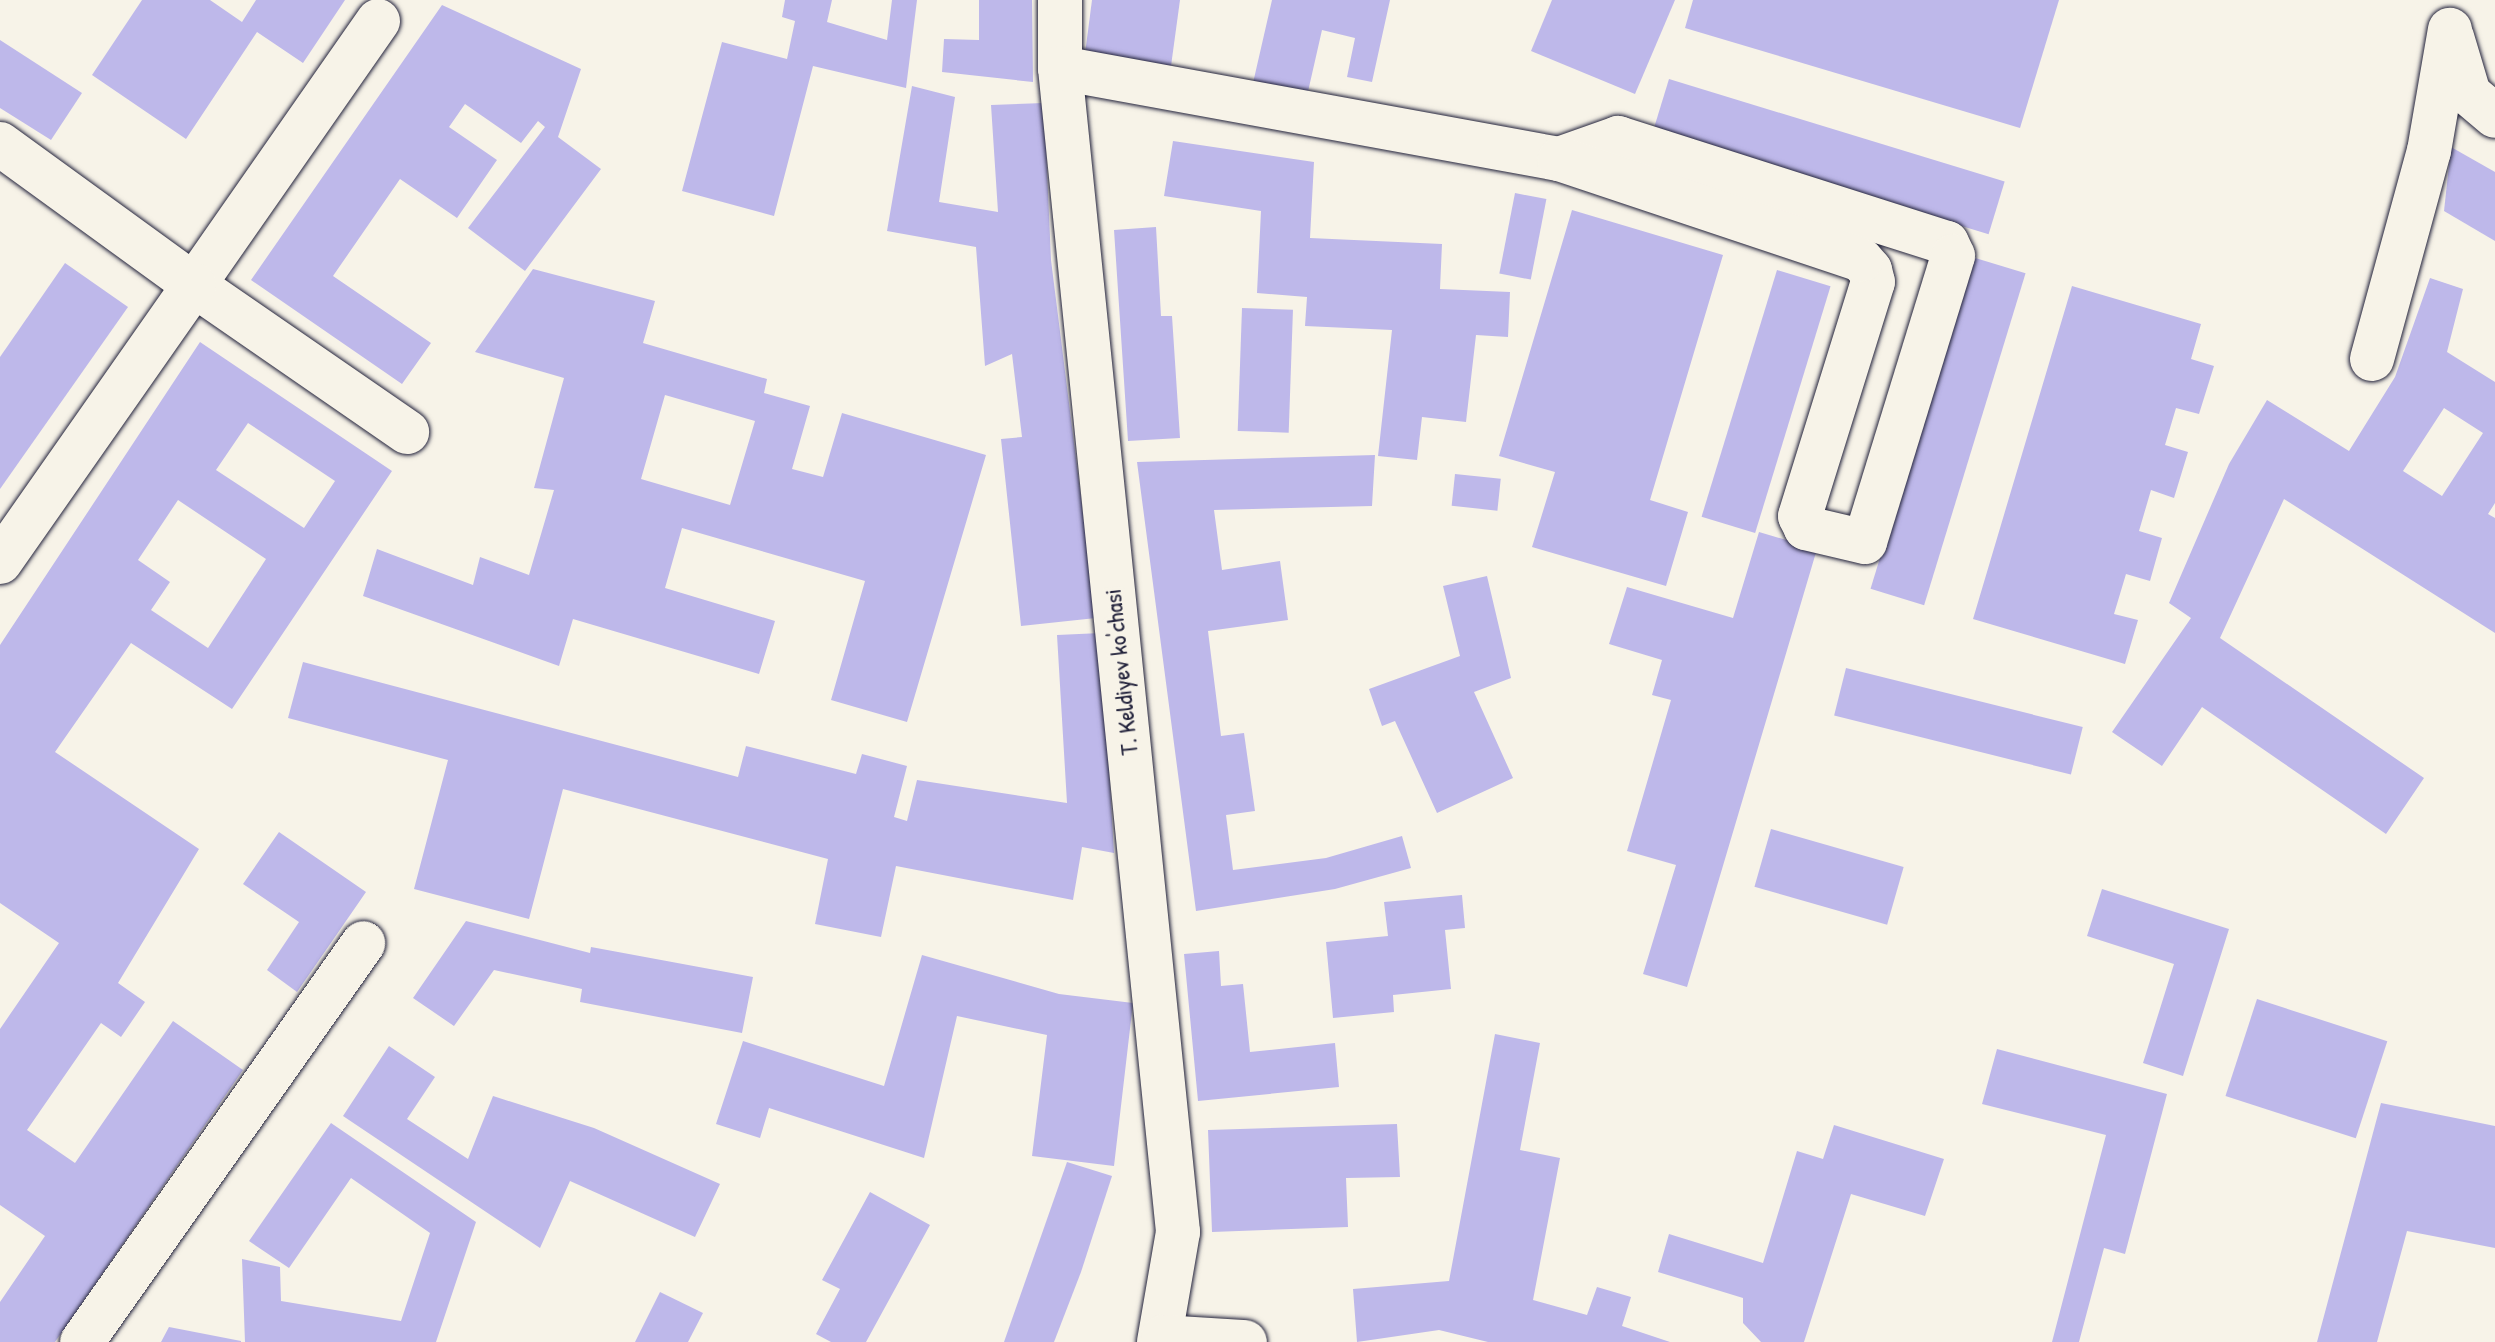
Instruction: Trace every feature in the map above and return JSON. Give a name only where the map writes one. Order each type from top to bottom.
[{"type":"street","name":"T. Keldiyev ko'chasi","points":[[1060,0],[1060,68],[1178,1232],[1161,1339]]},
{"type":"street","points":[[2447,15],[2469,94],[2495,116]]},
{"type":"street","points":[[2372,359],[2425,166],[2447,15]]},
{"type":"street","points":[[0,562],[378,21]]},
{"type":"street","points":[[1060,68],[1559,159],[1861,260],[1870,270],[1873,282],[1800,516],[1806,528],[1865,542],[1952,249],[1618,138],[1559,159]]},
{"type":"street","points":[[0,144],[194,285],[407,432]]},
{"type":"street","points":[[82,1342],[363,943]]},
{"type":"street","points":[[1161,1339],[1245,1342]]},
{"type":"building","points":[[142,0],[210,0],[242,22],[256,0],[345,0],[303,63],[257,32],[186,139],[92,75]]},
{"type":"building","points":[[785,0],[832,0],[827,22],[887,40],[892,0],[917,0],[906,88],[813,66],[774,216],[682,191],[722,42],[787,59],[795,21],[782,17]]},
{"type":"building","points":[[979,0],[1032,0],[1033,82],[942,72],[944,39],[979,40]]},
{"type":"building","points":[[1092,0],[1180,0],[1171,66],[1085,54]]},
{"type":"building","points":[[1272,0],[1390,0],[1372,82],[1347,77],[1355,38],[1322,30],[1307,96],[1253,83]]},
{"type":"building","points":[[1552,0],[1675,0],[1635,94],[1531,51]]},
{"type":"building","points":[[1693,0],[2059,0],[2020,128],[1685,28]]},
{"type":"building","points":[[442,5],[581,69],[558,137],[601,169],[525,271],[468,228],[545,127],[538,121],[521,143],[465,104],[449,127],[497,160],[457,218],[400,179],[333,276],[431,343],[402,384],[251,280]]},
{"type":"building","points":[[0,40],[82,93],[51,140],[0,108]]},
{"type":"building","points":[[1669,79],[2005,182],[1989,234],[1653,132]]},
{"type":"building","points":[[912,86],[955,97],[939,202],[998,212],[991,105],[1044,103],[1051,260],[1096,618],[1021,626],[1001,439],[1022,437],[1012,354],[985,366],[976,247],[887,231]]},
{"type":"building","points":[[1173,141],[1314,162],[1310,238],[1442,244],[1440,289],[1510,292],[1508,337],[1476,335],[1466,422],[1422,417],[1417,460],[1378,456],[1392,330],[1305,326],[1307,297],[1257,293],[1261,211],[1164,196]]},
{"type":"building","points":[[2451,147],[2495,172],[2495,241],[2444,211]]},
{"type":"building","points":[[1515,193],[1546,199],[1531,280],[1499,273]]},
{"type":"building","points":[[1572,210],[1723,255],[1650,500],[1688,512],[1666,586],[1532,547],[1555,472],[1499,456]]},
{"type":"building","points":[[1156,227],[1161,316],[1172,316],[1180,438],[1128,441],[1114,230]]},
{"type":"building","points":[[1972,257],[2026,273],[1924,605],[1871,589]]},
{"type":"building","points":[[65,263],[128,307],[0,489],[0,357]]},
{"type":"building","points":[[533,269],[655,301],[643,343],[767,379],[764,393],[810,406],[792,469],[823,477],[842,413],[986,455],[907,722],[831,700],[865,581],[682,528],[665,588],[775,621],[759,674],[573,619],[559,666],[363,596],[377,549],[473,585],[480,557],[529,575],[554,490],[534,488],[564,378],[475,352]],"holes":[[[665,395],[755,421],[730,505],[641,479]]]},
{"type":"building","points":[[1777,270],[1831,286],[1755,533],[1702,517]]},
{"type":"building","points":[[2430,278],[2463,289],[2447,352],[2495,382],[2495,503],[2488,514],[2495,518],[2495,633],[2284,499],[2220,638],[2424,778],[2386,834],[2202,707],[2162,766],[2112,732],[2191,618],[2169,603],[2229,464],[2267,400],[2349,451],[2395,377]],"holes":[[[2444,408],[2483,433],[2442,496],[2403,471]]]},
{"type":"building","points":[[2072,286],[2201,324],[2191,359],[2214,366],[2199,414],[2176,408],[2165,445],[2188,452],[2174,498],[2151,490],[2139,531],[2162,538],[2150,581],[2126,574],[2114,614],[2138,620],[2125,664],[1973,619]]},
{"type":"building","points":[[1242,308],[1293,310],[1289,433],[1238,431]]},
{"type":"building","points":[[200,342],[392,471],[232,709],[131,643],[55,752],[199,849],[118,983],[145,1002],[121,1037],[101,1023],[27,1130],[75,1163],[173,1021],[243,1070],[55,1342],[0,1342],[0,1302],[45,1236],[0,1205],[0,1029],[59,943],[0,903],[0,645]],"holes":[[[248,423],[335,481],[304,528],[216,470]],[[178,500],[266,559],[208,648],[151,610],[170,582],[138,560]]]},
{"type":"building","points":[[1375,455],[1372,506],[1214,510],[1222,570],[1280,561],[1288,620],[1208,631],[1221,736],[1244,733],[1255,811],[1226,815],[1233,870],[1326,858],[1402,836],[1411,868],[1335,889],[1196,911],[1137,462]]},
{"type":"building","points":[[1455,474],[1501,479],[1497,511],[1452,506]]},
{"type":"building","points":[[1759,532],[1817,549],[1687,987],[1643,974],[1676,865],[1627,851],[1671,700],[1652,695],[1662,660],[1609,644],[1627,587],[1733,618]]},
{"type":"building","points":[[1487,576],[1511,678],[1474,692],[1513,778],[1437,813],[1395,721],[1382,726],[1369,689],[1460,656],[1443,586]]},
{"type":"building","points":[[1101,633],[1114,853],[1082,847],[1073,900],[896,866],[881,937],[815,924],[828,859],[563,789],[529,919],[414,889],[448,760],[288,718],[303,662],[738,777],[746,746],[856,774],[862,754],[907,766],[894,817],[907,821],[917,780],[1067,803],[1057,635]]},
{"type":"building","points":[[1846,668],[2083,727],[2071,775],[1834,716]]},
{"type":"building","points":[[1771,829],[1904,867],[1887,925],[1754,887]]},
{"type":"building","points":[[279,832],[366,892],[297,992],[267,970],[299,922],[243,884]]},
{"type":"building","points":[[2102,889],[2229,929],[2183,1076],[2143,1063],[2174,964],[2087,936]]},
{"type":"building","points":[[1462,895],[1465,928],[1445,930],[1451,989],[1393,995],[1394,1012],[1333,1018],[1326,942],[1388,936],[1384,902]]},
{"type":"building","points":[[466,921],[590,953],[591,947],[753,977],[742,1033],[580,1002],[582,989],[494,970],[454,1026],[413,998]]},
{"type":"building","points":[[1219,951],[1221,986],[1243,984],[1250,1052],[1335,1043],[1339,1087],[1198,1101],[1184,954]]},
{"type":"building","points":[[922,955],[1059,994],[1133,1003],[1114,1166],[1032,1156],[1047,1035],[957,1016],[924,1158],[769,1108],[760,1138],[716,1124],[743,1041],[884,1086]]},
{"type":"building","points":[[2257,999],[2387,1041],[2356,1138],[2225,1096]]},
{"type":"building","points":[[1495,1034],[1540,1043],[1520,1150],[1560,1158],[1533,1300],[1587,1315],[1597,1287],[1631,1297],[1622,1326],[1670,1342],[1488,1342],[1439,1330],[1357,1342],[1353,1289],[1449,1281]]},
{"type":"building","points":[[389,1046],[435,1077],[407,1119],[468,1159],[493,1096],[594,1128],[720,1184],[695,1237],[570,1181],[540,1248],[343,1116]]},
{"type":"building","points":[[1997,1049],[2167,1094],[2125,1254],[2104,1248],[2079,1342],[2052,1342],[2106,1135],[1982,1104]]},
{"type":"building","points":[[2381,1103],[2495,1126],[2495,1248],[2407,1231],[2377,1342],[2317,1342]]},
{"type":"building","points":[[331,1123],[476,1222],[436,1342],[245,1342],[242,1259],[280,1267],[281,1301],[401,1321],[430,1233],[351,1178],[289,1268],[249,1241]]},
{"type":"building","points":[[1397,1124],[1400,1177],[1346,1178],[1348,1227],[1212,1232],[1208,1130]]},
{"type":"building","points":[[1834,1125],[1944,1159],[1925,1216],[1851,1194],[1804,1342],[1761,1342],[1743,1323],[1743,1298],[1658,1272],[1669,1234],[1763,1263],[1797,1151],[1823,1159]]},
{"type":"building","points":[[1067,1162],[1112,1176],[1081,1272],[1054,1342],[1004,1342]]},
{"type":"building","points":[[870,1192],[930,1225],[866,1342],[831,1342],[816,1334],[840,1289],[822,1280]]},
{"type":"building","points":[[660,1292],[703,1313],[688,1342],[635,1342]]},
{"type":"building","points":[[169,1327],[241,1341],[241,1342],[161,1342]]}]
